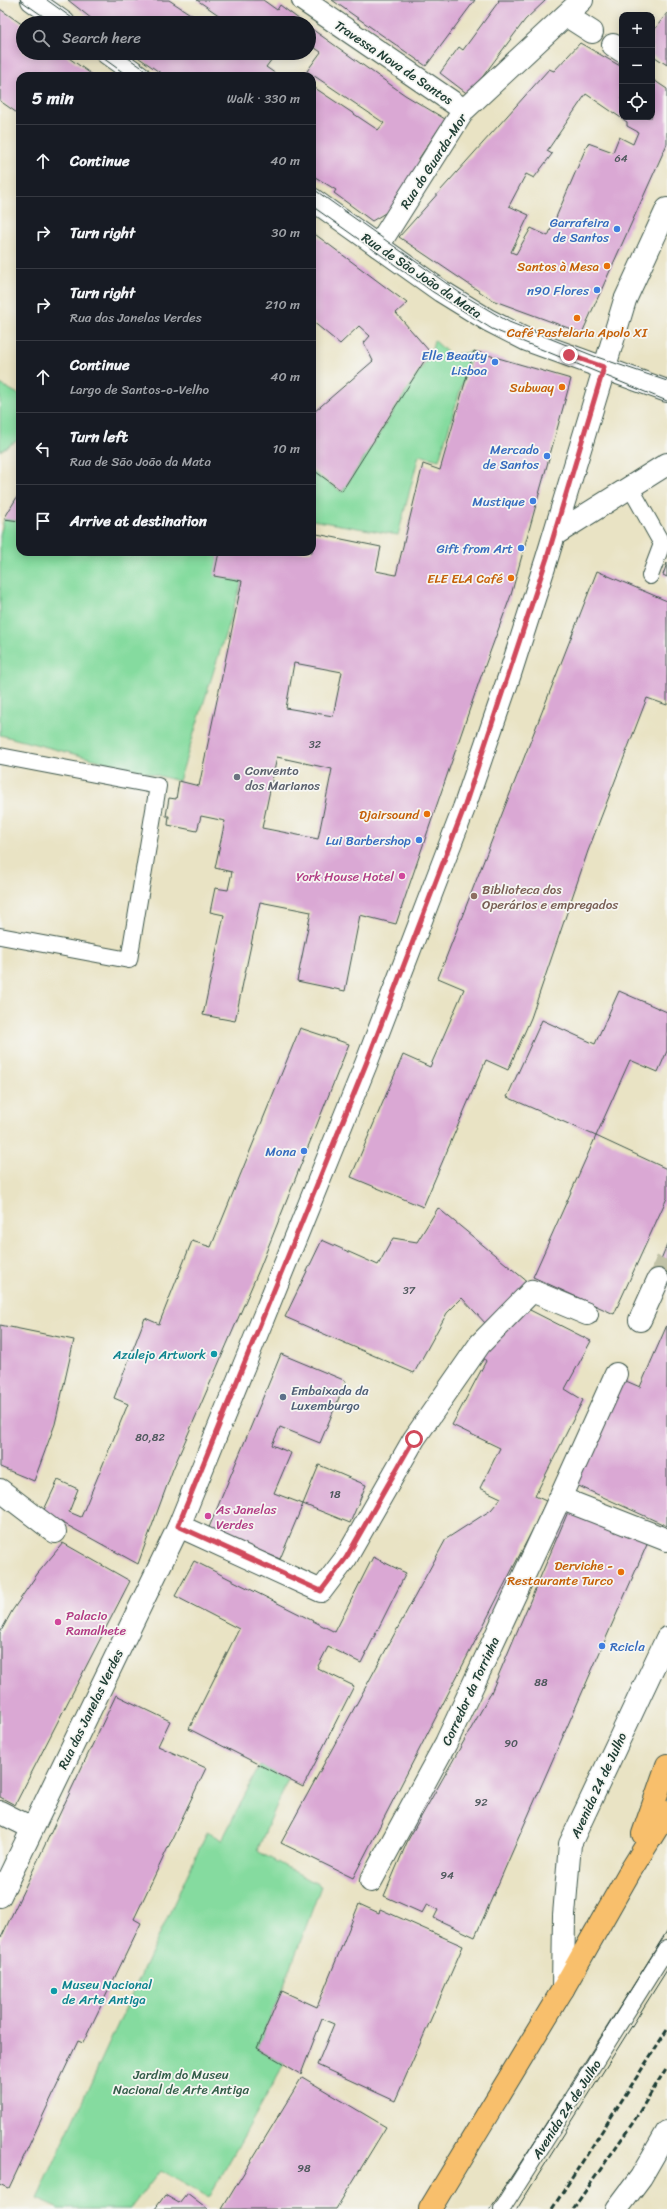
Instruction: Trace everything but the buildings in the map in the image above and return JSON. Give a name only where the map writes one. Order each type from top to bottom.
[{"type":"main road","points":[[629,1873],[667,1765]]},
{"type":"main road","points":[[430,2209],[564,1989],[629,1873],[667,1812]]},
{"type":"street","points":[[32,0],[54,16]]},
{"type":"street","name":"Travessa Nova de Santos","points":[[303,0],[464,110]]},
{"type":"street","name":"Rua do Guarda-Mor","points":[[378,246],[464,110],[567,16],[582,0]]},
{"type":"street","points":[[567,16],[592,32]]},
{"type":"street","points":[[116,60],[133,72]]},
{"type":"street","name":"Rua de São João da Mata","points":[[316,202],[441,291],[488,320],[527,340],[667,391]]},
{"type":"street","name":"Rua das Janelas Verdes","points":[[0,1896],[178,1526],[366,1064],[464,808],[510,674],[554,535],[625,300],[667,209]]},
{"type":"street","points":[[554,535],[667,464]]},
{"type":"street","points":[[640,1320],[658,1280]]},
{"type":"street","points":[[178,1526],[321,1591],[346,1558],[414,1439],[480,1344],[532,1291],[587,1314]]},
{"type":"street","name":"Corredor da Torrinha","points":[[371,1881],[446,1743],[616,1374]]},
{"type":"street","points":[[0,1490],[55,1532]]},
{"type":"street","points":[[560,1498],[667,1540]]},
{"type":"street","name":"Avenida 24 de Julho","points":[[564,1989],[564,1915],[570,1844],[667,1638]]},
{"type":"street","points":[[0,1812],[32,1828]]},
{"type":"street","points":[[617,2209],[641,2177],[667,2132]]},
{"type":"lane","points":[[630,487],[662,544],[650,576]]},
{"type":"lane","points":[[0,756],[158,786],[129,960],[0,936]]},
{"type":"lane","name":"Avenida 24 de Julho","points":[[502,2209],[667,1948]]},
{"type":"green space","points":[[434,340],[450,355],[472,352],[439,460],[419,455],[398,535],[316,521],[316,474],[342,492],[431,353]]},
{"type":"green space","points":[[0,384],[16,393],[16,441],[0,451]]},
{"type":"green space","points":[[4,519],[16,520],[16,556],[218,556],[215,575],[242,581],[179,781],[0,735],[0,535]]},
{"type":"green space","name":"Jardim do Museu Nacional de Arte Antiga","points":[[260,1765],[288,1779],[257,1851],[321,1886],[282,1991],[257,2048],[284,2064],[209,2198],[160,2170],[130,2209],[60,2209],[37,2199],[207,1832],[222,1840]]},
{"type":"tunnel","points":[[658,1280],[667,1260]]},
{"type":"tram line","points":[[20,0],[43,16]]},
{"type":"tram line","points":[[47,0],[69,16]]},
{"type":"tram line","points":[[106,60],[122,72]]},
{"type":"tram line","points":[[131,60],[148,72]]},
{"type":"tram line","points":[[316,191],[460,293],[509,322],[594,356],[667,381]]},
{"type":"tram line","points":[[316,209],[433,292],[492,329],[667,401]]},
{"type":"tram line","points":[[490,2209],[573,2083],[667,1931]]},
{"type":"tram line","points":[[517,2209],[667,1970]]},
{"type":"railway","points":[[552,2209],[667,2030]]},
{"type":"railway","points":[[573,2209],[632,2124],[667,2067]]},
{"type":"place","name":"Garrafeira de Santos","points":[[617,229]]},
{"type":"place","name":"Santos à Mesa","points":[[607,266]]},
{"type":"place","name":"n90 Flores","points":[[597,290]]},
{"type":"place","name":"Café Pastelaria Apolo XI","points":[[577,318]]},
{"type":"place","name":"Elle Beauty Lisboa","points":[[495,362]]},
{"type":"place","name":"Subway","points":[[562,387]]},
{"type":"place","name":"Mercado de Santos","points":[[547,456]]},
{"type":"place","name":"Mustique","points":[[533,501]]},
{"type":"place","name":"Gift from Art","points":[[521,548]]},
{"type":"place","name":"ELE ELA Café","points":[[511,578]]},
{"type":"place","name":"Convento dos Marianos","points":[[237,777]]},
{"type":"place","name":"Djairsound","points":[[427,814]]},
{"type":"place","name":"Lui Barbershop","points":[[419,840]]},
{"type":"place","name":"York House Hotel","points":[[402,876]]},
{"type":"place","name":"Biblioteca dos Operários e empregados","points":[[474,896]]},
{"type":"place","name":"Mona","points":[[304,1151]]},
{"type":"place","name":"Azulejo Artwork","points":[[214,1354]]},
{"type":"place","name":"Embaixada da Luxemburgo","points":[[283,1397]]},
{"type":"place","name":"As Janelas Verdes","points":[[208,1516]]},
{"type":"place","name":"Derviche - Restaurante Turco","points":[[621,1572]]},
{"type":"place","name":"Palacio Ramalhete","points":[[58,1622]]},
{"type":"place","name":"Rcicla","points":[[602,1646]]},
{"type":"place","name":"Museu Nacional de Arte Antiga","points":[[54,1991]]},
{"type":"route","points":[[414,1439],[346,1558],[321,1591],[178,1526],[188,1506],[366,1064],[464,808],[510,674],[547,558],[604,367],[569,355]]}]
